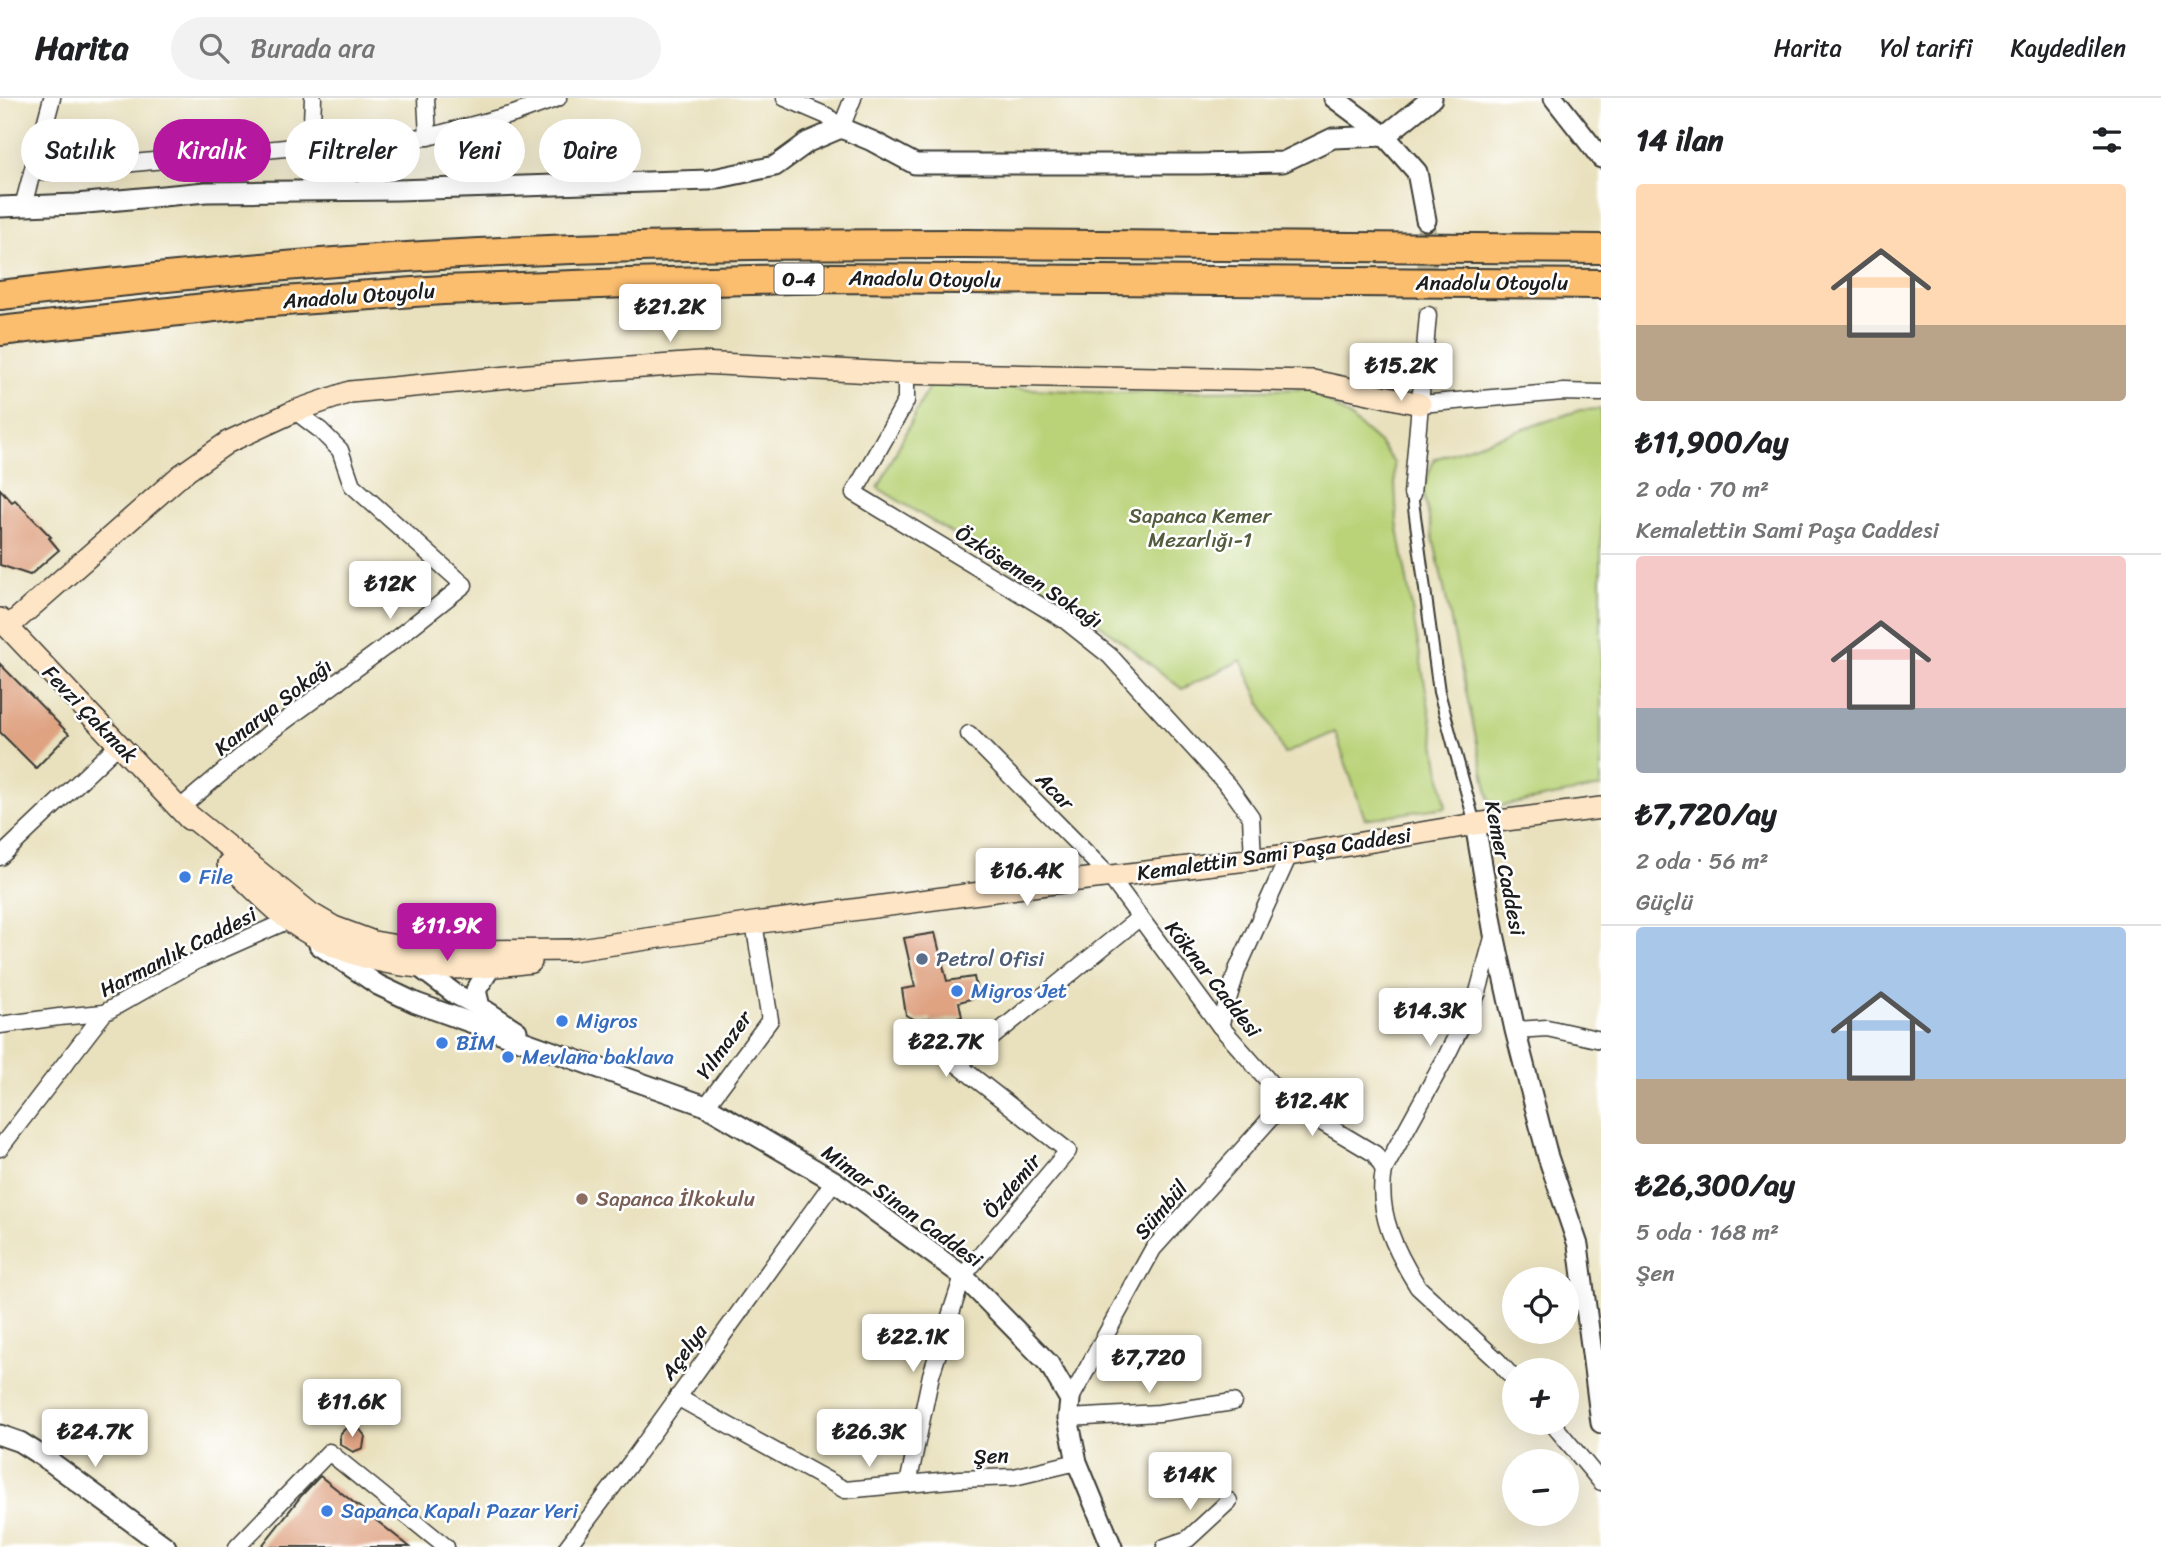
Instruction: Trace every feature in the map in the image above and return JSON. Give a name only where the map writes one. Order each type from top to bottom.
[{"type":"highway","name":"Anadolu Otoyolu","points":[[0,295],[252,268],[443,255],[624,248],[832,244],[1219,244],[1601,249]]},
{"type":"highway","name":"Anadolu Otoyolu","points":[[0,331],[241,304],[443,290],[626,283],[833,278],[1601,284]]},
{"type":"main road","points":[[4,623],[181,475],[228,442],[295,411],[350,392],[700,363],[906,373],[1313,380],[1420,404]]},
{"type":"main road","name":"Fevzi Çakmak","points":[[4,623],[180,808]]},
{"type":"main road","name":"Kemalettin Sami Paşa Caddesi","points":[[180,808],[210,846],[289,920],[310,934],[375,961],[419,968],[476,969],[539,961],[573,950]]},
{"type":"main road","name":"Kemalettin Sami Paşa Caddesi","points":[[180,808],[310,913],[334,927],[374,942],[438,950],[573,950],[1070,881],[1253,860],[1475,824],[1601,808]]},
{"type":"street","points":[[46,119],[52,98]]},
{"type":"street","points":[[312,119],[313,98]]},
{"type":"street","points":[[426,98],[428,136]]},
{"type":"street","points":[[420,137],[514,114],[558,98]]},
{"type":"street","points":[[785,98],[827,116],[841,128],[873,141],[915,164],[1283,162],[1334,138],[1385,136],[1432,98]]},
{"type":"street","points":[[0,207],[76,204],[206,192],[397,190],[709,180],[775,166],[807,142],[841,128],[853,98]]},
{"type":"street","points":[[1334,98],[1385,136],[1417,172],[1426,220]]},
{"type":"street","points":[[1554,98],[1601,158]]},
{"type":"street","points":[[139,163],[285,149]]},
{"type":"street","points":[[23,206],[30,182]]},
{"type":"street","name":"Kemer Caddesi","points":[[1428,315],[1412,494],[1439,692],[1475,824],[1494,934],[1515,1030],[1548,1157],[1578,1245],[1601,1423]]},
{"type":"street","name":"Özkösemen Sokağı","points":[[906,373],[906,401],[854,493],[1066,621],[1110,656],[1231,789],[1251,817],[1253,860]]},
{"type":"street","points":[[1420,404],[1563,392],[1601,393]]},
{"type":"street","name":"Kanarya Sokağı","points":[[180,808],[275,728],[464,585],[352,485],[340,450],[295,411]]},
{"type":"street","name":"Acar","points":[[969,734],[1111,878]]},
{"type":"street","points":[[0,857],[119,744]]},
{"type":"street","points":[[1220,1026],[1237,970],[1289,855]]},
{"type":"street","name":"Köknar Caddesi","points":[[1111,878],[1220,1026],[1286,1101],[1375,1154],[1384,1170]]},
{"type":"street","name":"Özdemir","points":[[963,1276],[1068,1151],[958,1065],[1139,918]]},
{"type":"street","name":"Harmanlık Caddesi","points":[[0,1025],[104,1013],[194,962],[289,920]]},
{"type":"street","name":"Yılmazer","points":[[706,1106],[770,1020],[754,923]]},
{"type":"street","points":[[310,934],[319,945],[378,985],[428,1007],[565,1055]]},
{"type":"street","points":[[1494,934],[1478,992],[1384,1170],[1381,1189],[1391,1238],[1418,1287],[1502,1366]]},
{"type":"street","points":[[395,946],[419,968],[455,994],[513,1029],[565,1055]]},
{"type":"street","points":[[428,1007],[417,990],[419,968],[438,950]]},
{"type":"street","points":[[480,1007],[476,990],[491,967]]},
{"type":"street","points":[[0,1148],[104,1013]]},
{"type":"street","points":[[1515,1030],[1547,1028],[1601,1040]]},
{"type":"street","name":"Mimar Sinan Caddesi","points":[[565,1055],[706,1106],[834,1181],[963,1276],[1049,1364],[1069,1409],[1077,1462],[1112,1547]]},
{"type":"street","name":"Sümbül","points":[[1069,1409],[1153,1249],[1286,1101]]},
{"type":"street","name":"Açelya","points":[[567,1547],[834,1181]]},
{"type":"street","points":[[908,1484],[931,1375],[963,1276]]},
{"type":"street","name":"Şen","points":[[677,1397],[845,1490],[960,1479],[1014,1477],[1077,1462]]},
{"type":"street","points":[[1069,1409],[1159,1413],[1233,1402]]},
{"type":"street","points":[[0,1435],[20,1442],[51,1462],[166,1547]]},
{"type":"street","points":[[1562,1435],[1601,1482]]},
{"type":"street","points":[[237,1547],[329,1452],[446,1547]]},
{"type":"street","points":[[1165,1547],[1188,1539],[1230,1500]]},
{"type":"green space","name":"Sapanca Kemer Mezarlığı-1","points":[[930,384],[1113,393],[1309,389],[1346,414],[1379,443],[1394,463],[1397,522],[1446,807],[1365,819],[1335,732],[1284,754],[1241,660],[1182,689],[1102,626],[878,488]]},
{"type":"green space","points":[[1601,409],[1601,787],[1491,808],[1423,490],[1434,459],[1580,410]]},
{"type":"building","points":[[0,489],[12,502],[15,500],[51,537],[49,538],[59,550],[30,575],[0,565]]},
{"type":"building","points":[[0,664],[69,734],[36,768],[0,732]]},
{"type":"building","points":[[935,933],[947,981],[974,977],[978,997],[959,1002],[962,1017],[932,1022],[930,1018],[917,1021],[906,1015],[902,989],[915,987],[904,938]]},
{"type":"building","points":[[348,1426],[358,1427],[365,1436],[363,1448],[353,1452],[340,1444],[340,1434]]},
{"type":"building","name":"Sapanca Kapalı Pazar Yeri","points":[[320,1476],[410,1547],[261,1547]]},
{"type":"tunnel","points":[[1426,220],[1428,315]]},
{"type":"place","name":"File","points":[[185,877]]},
{"type":"place","name":"Petrol Ofisi","points":[[922,959]]},
{"type":"place","name":"Migros Jet","points":[[957,991]]},
{"type":"place","name":"Migros","points":[[562,1021]]},
{"type":"place","name":"BİM","points":[[442,1043]]},
{"type":"place","name":"Mevlana baklava","points":[[508,1057]]},
{"type":"place","name":"Sapanca İlkokulu","points":[[582,1199]]},
{"type":"place","name":"Sapanca Kapalı Pazar Yeri","points":[[327,1511]]}]
